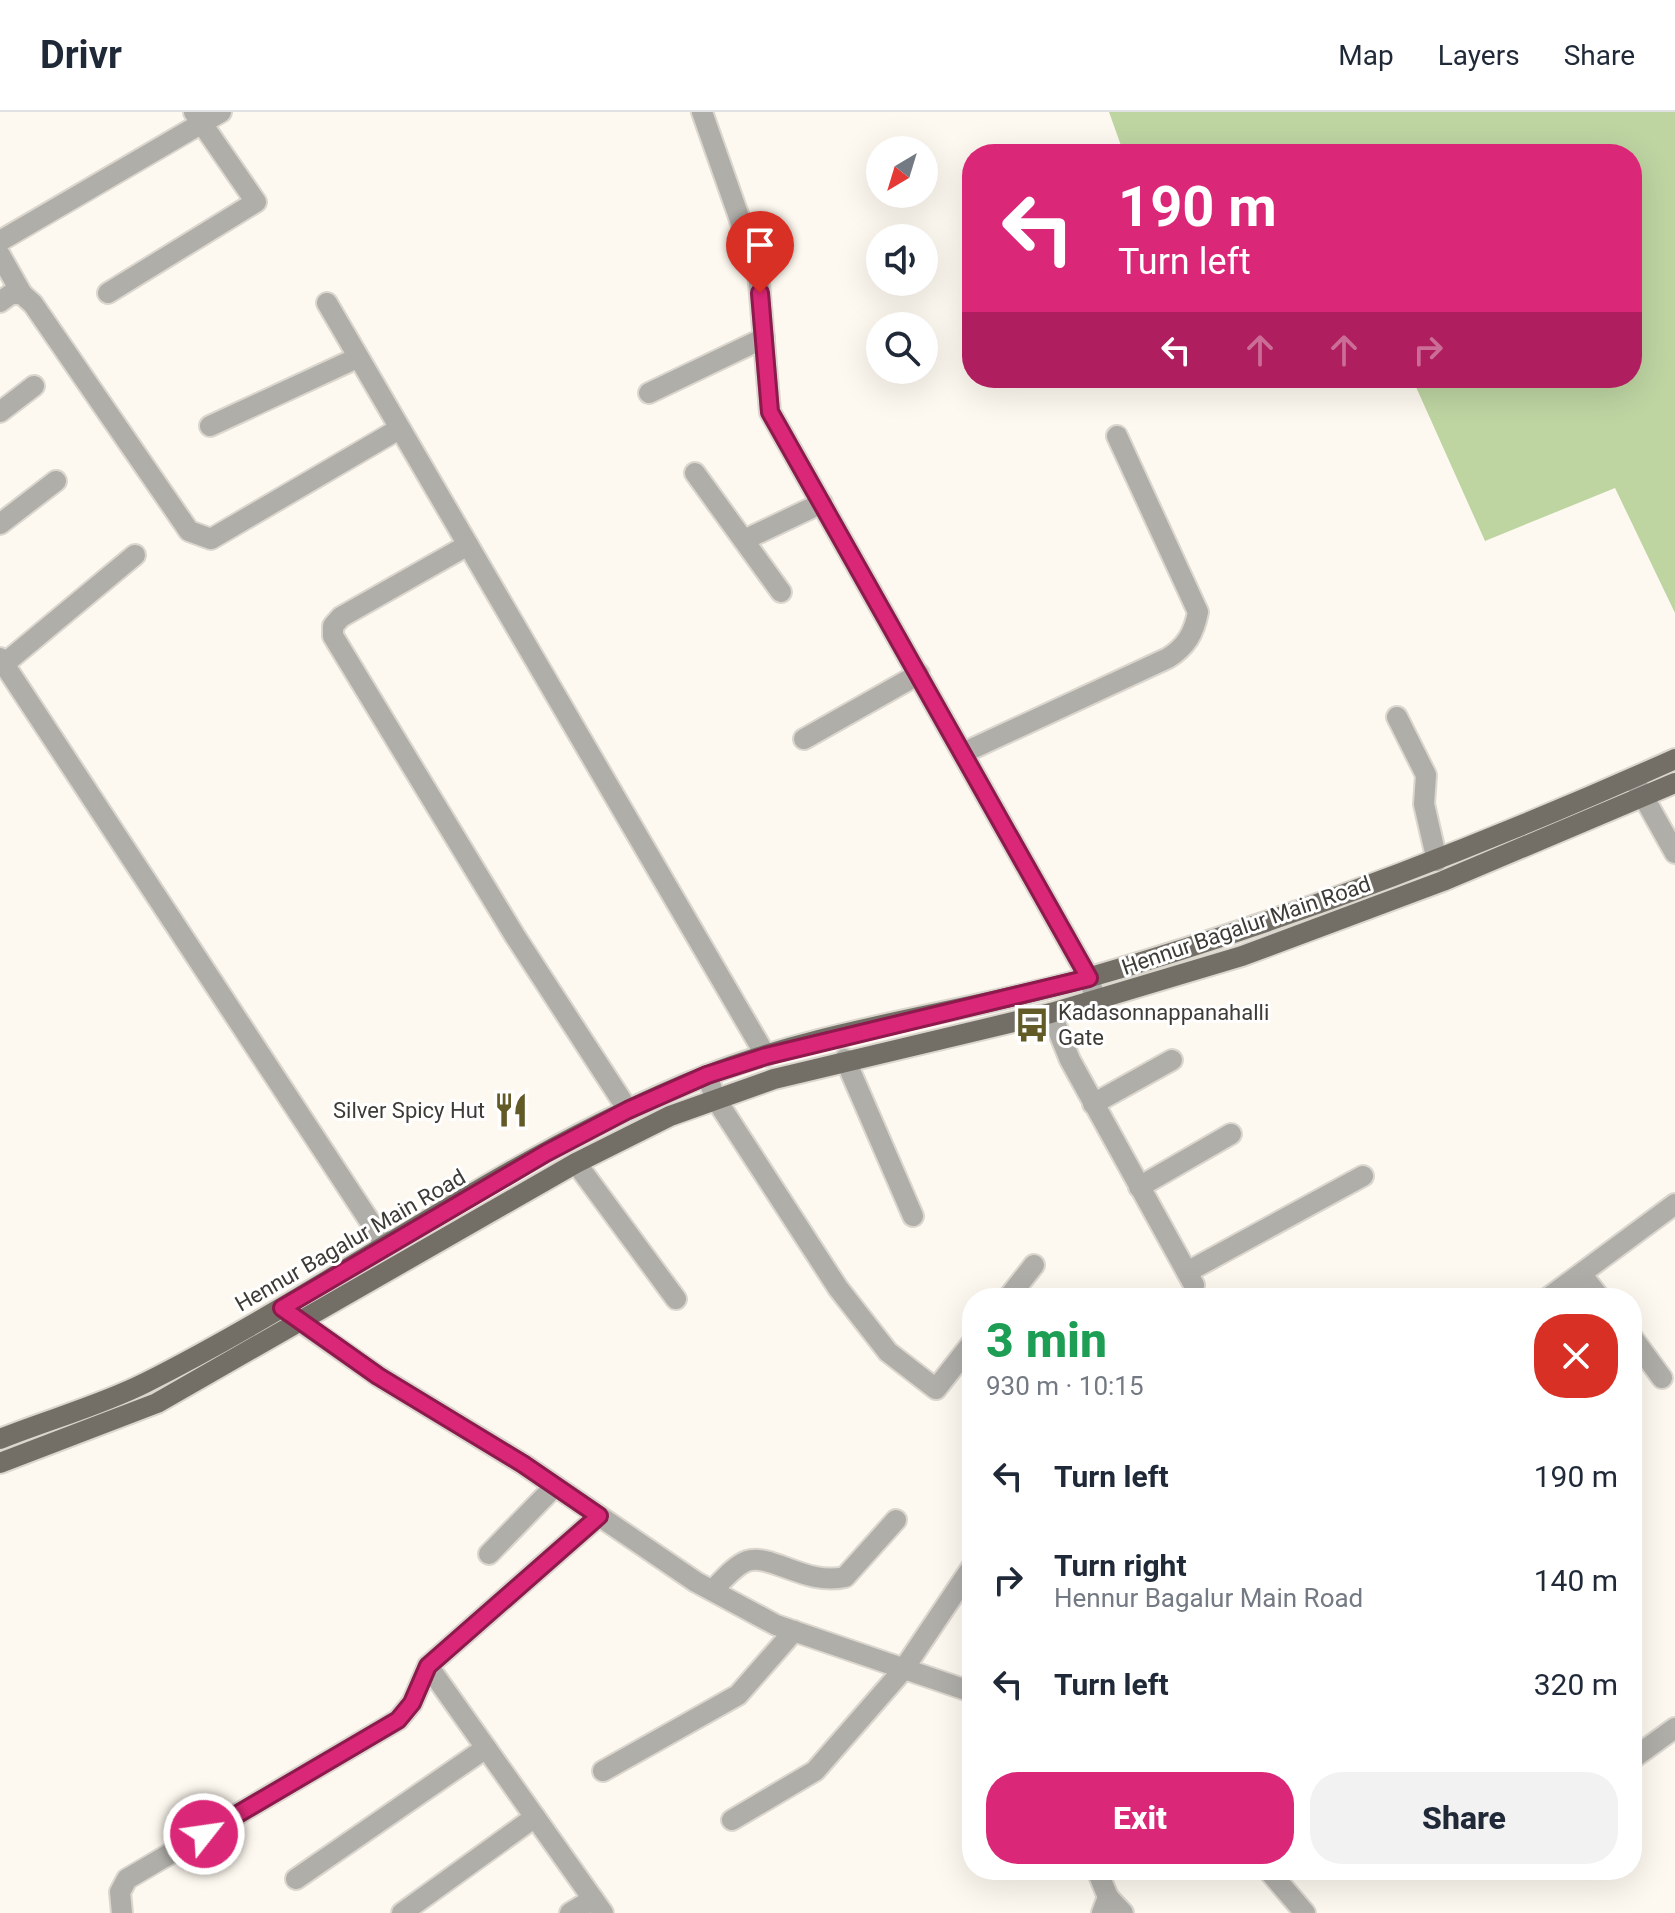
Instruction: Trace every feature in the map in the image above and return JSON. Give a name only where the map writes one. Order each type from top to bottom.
[{"type":"main road","name":"Hennur Bagalur Main Road","points":[[0,1439],[140,1385],[282,1308],[628,1110],[707,1075],[766,1056],[1089,978],[1245,931],[1437,861],[1675,759]]},
{"type":"main road","name":"Hennur Bagalur Main Road","points":[[0,1463],[157,1403],[576,1163],[633,1133],[715,1098],[845,1059],[1096,1001],[1242,956],[1443,881],[1675,783]]},
{"type":"street","points":[[0,241],[197,117],[221,112]]},
{"type":"street","points":[[702,112],[758,271],[770,412],[1089,978],[1096,1001]]},
{"type":"street","points":[[108,293],[256,202],[197,117]]},
{"type":"street","points":[[0,255],[22,294],[33,304],[189,531],[198,537],[211,539],[399,429]]},
{"type":"street","points":[[0,302],[11,294],[22,294]]},
{"type":"street","points":[[327,303],[766,1056]]},
{"type":"street","points":[[649,393],[764,338]]},
{"type":"street","points":[[210,426],[357,358]]},
{"type":"street","points":[[0,412],[34,386]]},
{"type":"street","points":[[963,753],[1168,658],[1182,649],[1195,628],[1198,612],[1117,436]]},
{"type":"street","points":[[695,473],[781,592]]},
{"type":"street","points":[[0,524],[56,481]]},
{"type":"street","points":[[744,540],[822,503]]},
{"type":"street","points":[[468,545],[341,617],[333,626],[333,636],[515,936],[628,1110]]},
{"type":"street","points":[[135,555],[2,661],[386,1246]]},
{"type":"street","points":[[804,739],[919,674]]},
{"type":"street","points":[[1397,717],[1426,775],[1424,804],[1437,861]]},
{"type":"street","points":[[1633,778],[1675,853]]},
{"type":"street","points":[[1051,1013],[1070,1060],[1093,1104],[1191,1279],[1363,1176]]},
{"type":"street","points":[[845,1059],[913,1216]]},
{"type":"street","points":[[1093,1104],[1172,1060]]},
{"type":"street","points":[[707,1075],[715,1098],[838,1288],[888,1352],[936,1389],[962,1356]]},
{"type":"street","points":[[1139,1187],[1231,1134]]},
{"type":"street","points":[[576,1163],[676,1299]]},
{"type":"street","points":[[1562,1288],[1675,1204]]},
{"type":"street","points":[[1016,1288],[1034,1265]]},
{"type":"street","points":[[1581,1274],[1592,1288]]},
{"type":"street","points":[[282,1308],[299,1323],[713,1590],[794,1631],[962,1689]]},
{"type":"street","points":[[1642,1355],[1662,1378]]},
{"type":"street","points":[[489,1554],[555,1486]]},
{"type":"street","points":[[122,1913],[120,1892],[127,1879],[398,1720],[412,1703],[428,1666],[599,1516]]},
{"type":"street","points":[[713,1590],[747,1561],[763,1561],[815,1580],[845,1577],[896,1520]]},
{"type":"street","points":[[732,1820],[815,1771],[903,1670],[962,1582]]},
{"type":"street","points":[[603,1771],[738,1695],[794,1631]]},
{"type":"street","points":[[428,1666],[598,1906],[570,1913]]},
{"type":"street","points":[[1642,1752],[1675,1728]]},
{"type":"street","points":[[296,1879],[486,1748]]},
{"type":"street","points":[[402,1913],[535,1817]]},
{"type":"street","points":[[1099,1880],[1105,1905],[1123,1913]]},
{"type":"street","points":[[1277,1880],[1305,1913]]},
{"type":"green space","points":[[1109,112],[1675,112],[1675,613],[1615,488],[1485,541],[1416,388],[1642,388],[1642,144],[1120,144]]},
{"type":"place","name":"Kadasonnappanahalli Gate","points":[[1032,1025]]},
{"type":"place","name":"Silver Spicy Hut","points":[[511,1110]]},
{"type":"route","points":[[204,1834],[398,1720],[412,1703],[428,1666],[599,1516],[523,1464],[378,1376],[299,1323],[282,1308],[546,1153],[628,1110],[707,1075],[766,1056],[1089,978],[770,412],[760,293]]}]
